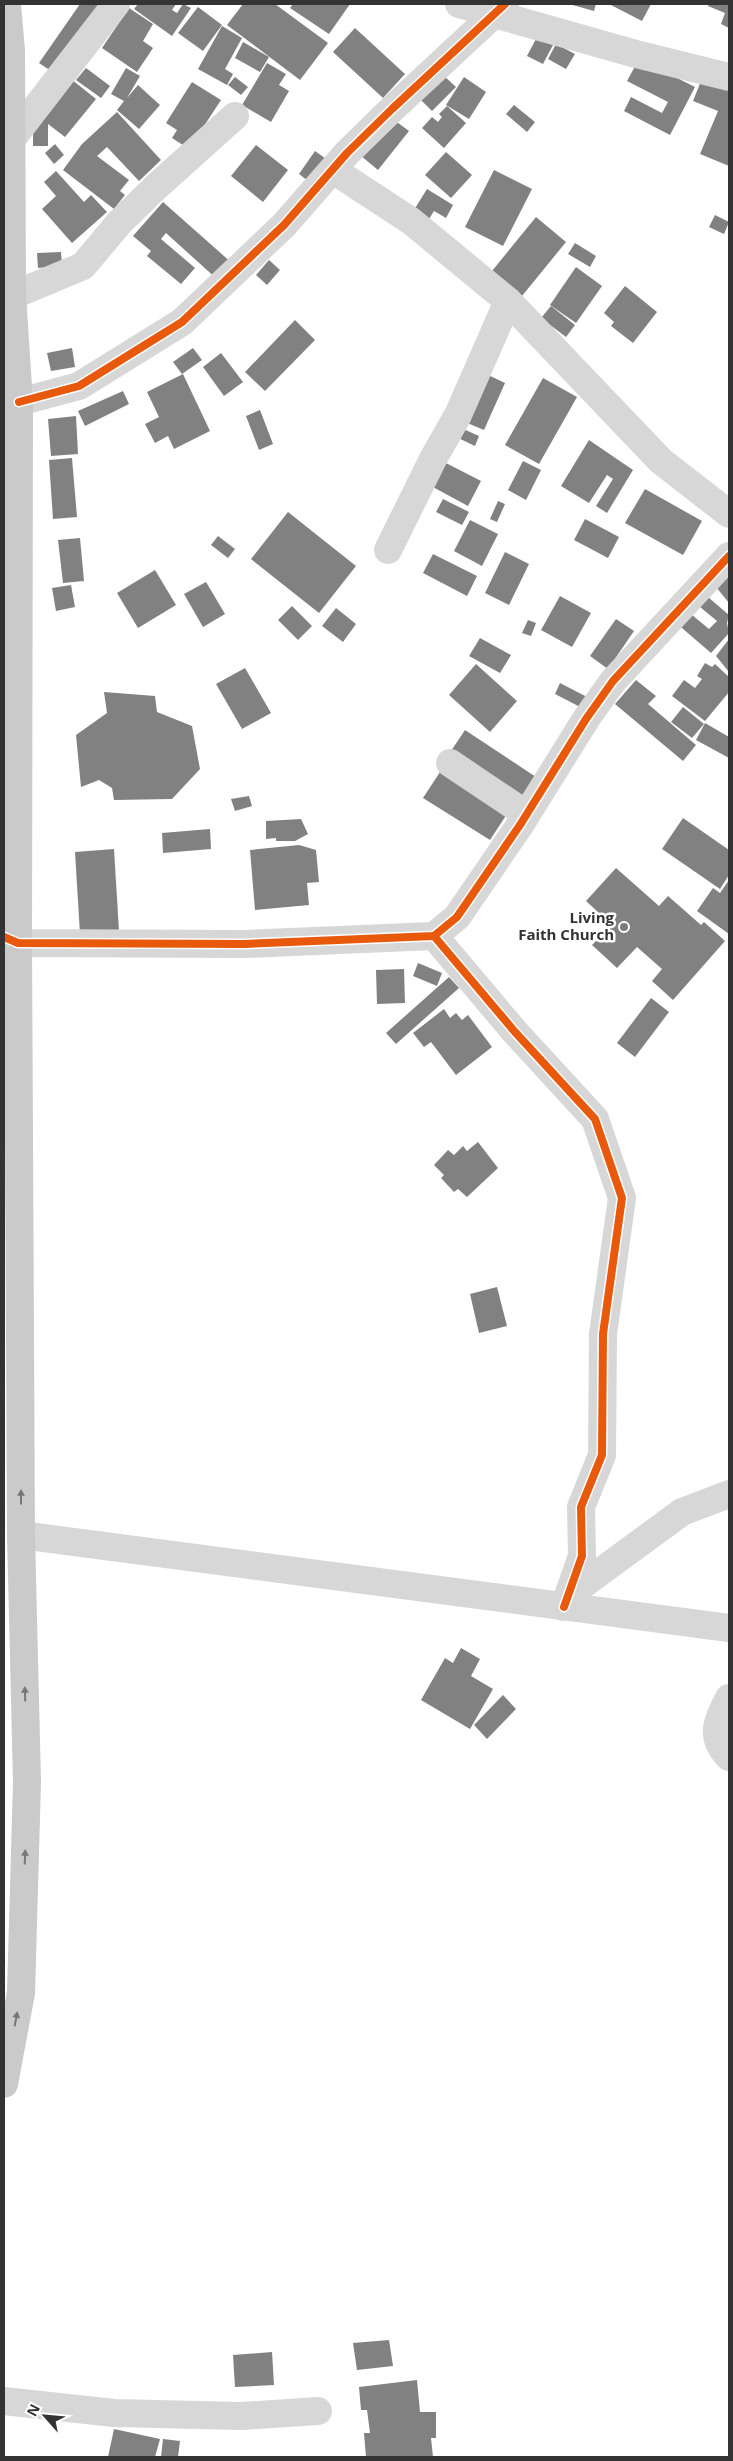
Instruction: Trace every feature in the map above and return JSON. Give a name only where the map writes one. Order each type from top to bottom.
[{"type":"main road","points":[[4,2084],[21,1993],[27,1782],[11,940],[20,402],[8,297],[11,140],[10,51],[7,4]]},
{"type":"street","points":[[11,140],[116,4]]},
{"type":"street","points":[[458,4],[500,9],[636,54],[729,77]]},
{"type":"street","points":[[20,402],[79,386],[182,322],[284,225],[332,170],[392,109],[500,9]]},
{"type":"street","points":[[8,297],[83,266],[119,223],[156,187],[236,116]]},
{"type":"street","points":[[332,170],[411,221],[508,301],[661,461],[729,514]]},
{"type":"street","points":[[388,550],[433,459],[458,415],[508,301]]},
{"type":"street","points":[[11,940],[244,944],[434,936],[458,917],[613,680],[729,556]]},
{"type":"street","points":[[450,763],[526,814]]},
{"type":"street","points":[[434,936],[594,1119],[622,1198],[604,1334],[602,1455],[581,1506],[582,1556],[564,1607]]},
{"type":"street","points":[[564,1607],[577,1589],[682,1512],[729,1494]]},
{"type":"street","points":[[21,1535],[729,1628]]},
{"type":"street","points":[[729,1698],[716,1722],[720,1748],[729,1757]]},
{"type":"street","points":[[4,2401],[114,2413],[242,2416],[318,2410]]},
{"type":"building","points":[[80,4],[105,4],[57,75],[39,63]]},
{"type":"building","points":[[138,4],[176,4],[172,10],[177,13],[183,4],[191,8],[172,36],[134,9]]},
{"type":"building","points":[[243,4],[275,4],[328,43],[300,80],[227,25]]},
{"type":"building","points":[[293,4],[350,4],[329,34],[290,8]]},
{"type":"building","points":[[569,4],[596,4],[594,11]]},
{"type":"building","points":[[609,4],[651,4],[642,21]]},
{"type":"building","points":[[709,4],[729,4],[729,28],[721,24],[725,13],[708,6]]},
{"type":"building","points":[[198,7],[222,25],[203,51],[178,33]]},
{"type":"building","points":[[129,8],[153,24],[143,41],[153,48],[137,72],[102,48]]},
{"type":"building","points":[[222,26],[242,38],[225,69],[233,74],[227,85],[198,69]]},
{"type":"building","points":[[355,28],[405,74],[383,98],[333,52]]},
{"type":"building","points":[[537,37],[553,45],[543,64],[527,56]]},
{"type":"building","points":[[243,42],[269,57],[260,72],[235,58]]},
{"type":"building","points":[[556,44],[575,54],[566,69],[548,59]]},
{"type":"building","points":[[639,59],[695,87],[670,135],[624,111],[631,97],[662,113],[668,102],[627,81]]},
{"type":"building","points":[[267,63],[286,74],[279,85],[289,91],[271,122],[242,105]]},
{"type":"building","points":[[86,68],[110,86],[101,98],[76,80]]},
{"type":"building","points":[[126,68],[140,76],[127,98],[138,85],[160,105],[139,129],[117,110],[124,101],[111,94]]},
{"type":"building","points":[[442,74],[456,87],[432,111],[419,98]]},
{"type":"building","points":[[703,76],[729,87],[729,166],[700,154],[718,111],[693,101]]},
{"type":"building","points":[[235,77],[248,87],[241,95],[228,85]]},
{"type":"building","points":[[464,77],[486,92],[469,119],[446,105]]},
{"type":"building","points":[[71,79],[96,99],[65,137],[48,124],[48,146],[33,146],[33,119]]},
{"type":"building","points":[[192,82],[221,100],[189,149],[172,138],[177,130],[166,123]]},
{"type":"building","points":[[514,105],[535,122],[527,132],[506,114]]},
{"type":"building","points":[[447,106],[466,123],[444,148],[422,128],[432,117],[438,122],[442,117],[439,114]]},
{"type":"building","points":[[117,112],[161,160],[139,181],[107,147],[97,156],[129,180],[120,191],[125,195],[114,209],[63,170],[82,144]]},
{"type":"building","points":[[390,117],[409,131],[378,170],[360,155]]},
{"type":"building","points":[[55,144],[64,155],[54,164],[45,153]]},
{"type":"building","points":[[256,145],[288,170],[263,202],[231,176]]},
{"type":"building","points":[[315,151],[329,161],[312,184],[299,174]]},
{"type":"building","points":[[446,152],[472,175],[451,198],[425,175]]},
{"type":"building","points":[[494,170],[532,189],[503,246],[465,227]]},
{"type":"building","points":[[56,171],[84,202],[91,195],[107,212],[72,243],[42,209],[56,196],[44,182]]},
{"type":"building","points":[[427,189],[453,205],[446,218],[434,211],[429,219],[414,210]]},
{"type":"building","points":[[163,202],[233,264],[218,280],[166,233],[161,239],[195,268],[181,284],[147,256],[151,251],[133,236]]},
{"type":"building","points":[[715,215],[729,222],[724,234],[709,227]]},
{"type":"building","points":[[536,217],[566,242],[522,296],[492,271]]},
{"type":"building","points":[[575,243],[596,256],[590,267],[568,254]]},
{"type":"building","points":[[61,252],[62,266],[38,268],[37,253]]},
{"type":"building","points":[[269,260],[280,270],[267,285],[256,275]]},
{"type":"building","points":[[576,267],[602,286],[576,323],[550,305]]},
{"type":"building","points":[[625,286],[657,312],[633,343],[611,326],[614,322],[604,313]]},
{"type":"building","points":[[551,306],[575,325],[566,337],[541,318]]},
{"type":"building","points":[[295,320],[315,340],[265,391],[245,372]]},
{"type":"building","points":[[72,348],[75,367],[51,371],[47,353]]},
{"type":"building","points":[[193,348],[202,360],[182,374],[173,362]]},
{"type":"building","points":[[221,353],[243,382],[224,396],[203,367]]},
{"type":"building","points":[[183,374],[210,431],[174,449],[168,436],[155,443],[145,424],[159,417],[147,392]]},
{"type":"building","points":[[486,374],[505,383],[484,430],[465,422]]},
{"type":"building","points":[[543,378],[577,397],[539,464],[505,445]]},
{"type":"building","points":[[123,391],[129,404],[85,426],[78,411]]},
{"type":"building","points":[[260,410],[273,444],[259,450],[246,416]]},
{"type":"building","points":[[76,416],[78,454],[51,456],[48,419]]},
{"type":"building","points":[[461,428],[479,436],[475,446],[456,437]]},
{"type":"building","points":[[589,440],[633,470],[607,513],[596,506],[613,479],[607,475],[589,503],[561,486]]},
{"type":"building","points":[[72,458],[77,517],[53,519],[49,460]]},
{"type":"building","points":[[523,461],[541,470],[526,500],[508,490]]},
{"type":"building","points":[[444,462],[481,481],[468,506],[431,486]]},
{"type":"building","points":[[645,489],[702,521],[683,555],[625,523]]},
{"type":"building","points":[[443,499],[469,512],[462,525],[436,512]]},
{"type":"building","points":[[498,501],[505,504],[497,522],[490,519]]},
{"type":"building","points":[[288,512],[356,566],[319,613],[251,559]]},
{"type":"building","points":[[585,519],[619,537],[608,558],[574,540]]},
{"type":"building","points":[[470,520],[498,534],[482,566],[454,551]]},
{"type":"building","points":[[218,536],[235,549],[228,558],[211,545]]},
{"type":"building","points":[[80,538],[84,581],[63,583],[58,540]]},
{"type":"building","points":[[505,552],[529,564],[509,605],[485,593]]},
{"type":"building","points":[[433,554],[477,576],[467,596],[423,573]]},
{"type":"building","points":[[729,567],[729,603],[712,582]]},
{"type":"building","points":[[155,570],[176,605],[138,628],[117,593]]},
{"type":"building","points":[[206,582],[225,614],[203,627],[184,594]]},
{"type":"building","points":[[71,585],[75,607],[56,611],[52,588]]},
{"type":"building","points":[[702,592],[729,615],[727,623],[729,633],[711,653],[675,622],[686,610],[709,629],[717,621],[694,602]]},
{"type":"building","points":[[560,596],[591,613],[572,647],[541,630]]},
{"type":"building","points":[[292,606],[312,626],[298,640],[278,620]]},
{"type":"building","points":[[336,608],[356,624],[343,642],[322,626]]},
{"type":"building","points":[[616,619],[634,631],[608,669],[590,656]]},
{"type":"building","points":[[528,620],[536,623],[531,636],[522,633]]},
{"type":"building","points":[[480,638],[511,655],[500,673],[469,656]]},
{"type":"building","points":[[729,639],[729,672],[716,656]]},
{"type":"building","points":[[705,663],[712,667],[715,664],[729,677],[729,692],[705,721],[672,696],[684,680],[695,688],[702,679],[697,676]]},
{"type":"building","points":[[476,664],[517,701],[490,732],[449,695]]},
{"type":"building","points":[[245,668],[271,713],[242,729],[216,684]]},
{"type":"building","points":[[636,680],[656,696],[648,704],[696,745],[683,761],[615,704]]},
{"type":"building","points":[[560,683],[589,698],[584,709],[555,694]]},
{"type":"building","points":[[104,692],[155,696],[157,712],[192,726],[200,769],[172,799],[114,800],[112,788],[99,780],[81,787],[76,735],[107,713]]},
{"type":"building","points":[[683,707],[704,724],[692,738],[671,722]]},
{"type":"building","points":[[705,723],[729,737],[729,758],[696,740]]},
{"type":"building","points":[[465,730],[536,777],[520,800],[449,754]]},
{"type":"building","points":[[440,772],[507,814],[490,840],[423,798]]},
{"type":"building","points":[[249,796],[252,806],[235,811],[231,799]]},
{"type":"building","points":[[683,818],[729,850],[729,875],[720,889],[662,849]]},
{"type":"building","points":[[301,819],[308,834],[295,841],[276,841],[276,838],[266,839],[266,821]]},
{"type":"building","points":[[210,829],[211,849],[163,853],[162,833]]},
{"type":"building","points":[[299,845],[316,850],[319,882],[307,883],[309,905],[255,910],[250,850]]},
{"type":"building","points":[[114,849],[119,931],[80,934],[75,852]]},
{"type":"building","points":[[616,868],[659,906],[668,896],[701,925],[704,922],[725,941],[673,1000],[652,981],[662,969],[637,947],[617,968],[592,945],[612,925],[586,901]]},
{"type":"building","points":[[729,880],[729,934],[697,911],[713,888],[720,893]]},
{"type":"building","points":[[418,963],[442,973],[437,986],[413,976]]},
{"type":"building","points":[[404,969],[405,1003],[377,1004],[376,970]]},
{"type":"building","points":[[449,977],[459,988],[396,1044],[386,1033]]},
{"type":"building","points":[[651,998],[669,1012],[635,1057],[617,1043]]},
{"type":"building","points":[[444,1009],[450,1018],[456,1013],[462,1020],[468,1015],[492,1047],[456,1075],[431,1042],[424,1047],[413,1033]]},
{"type":"building","points":[[478,1142],[498,1168],[467,1197],[458,1189],[454,1192],[441,1178],[444,1175],[434,1165],[448,1150],[454,1155],[463,1146],[467,1151]]},
{"type":"building","points":[[497,1287],[507,1326],[479,1333],[470,1294]]},
{"type":"building","points":[[461,1648],[480,1659],[471,1676],[493,1689],[470,1729],[421,1700],[445,1658],[453,1663]]},
{"type":"building","points":[[503,1695],[516,1709],[487,1739],[474,1725]]},
{"type":"building","points":[[389,2340],[393,2366],[357,2370],[353,2343]]},
{"type":"building","points":[[272,2352],[274,2385],[235,2387],[233,2355]]},
{"type":"building","points":[[417,2380],[420,2412],[436,2412],[436,2438],[431,2438],[433,2457],[366,2457],[364,2433],[370,2433],[367,2410],[361,2410],[359,2387]]},
{"type":"building","points":[[114,2429],[160,2439],[155,2457],[108,2457]]},
{"type":"building","points":[[163,2439],[180,2441],[178,2457],[161,2457]]},
{"type":"cycle path","points":[[19,402],[79,386],[182,322],[284,225],[347,153],[505,4]]},
{"type":"cycle path","points":[[4,937],[18,943],[245,944],[434,936],[457,917],[520,825],[586,719],[613,681],[729,556]]},
{"type":"cycle path","points":[[434,936],[515,1032],[595,1119],[622,1198],[603,1334],[602,1455],[581,1507],[582,1556],[564,1607]]},
{"type":"place","name":"Living Faith Church","points":[[624,927]]}]
